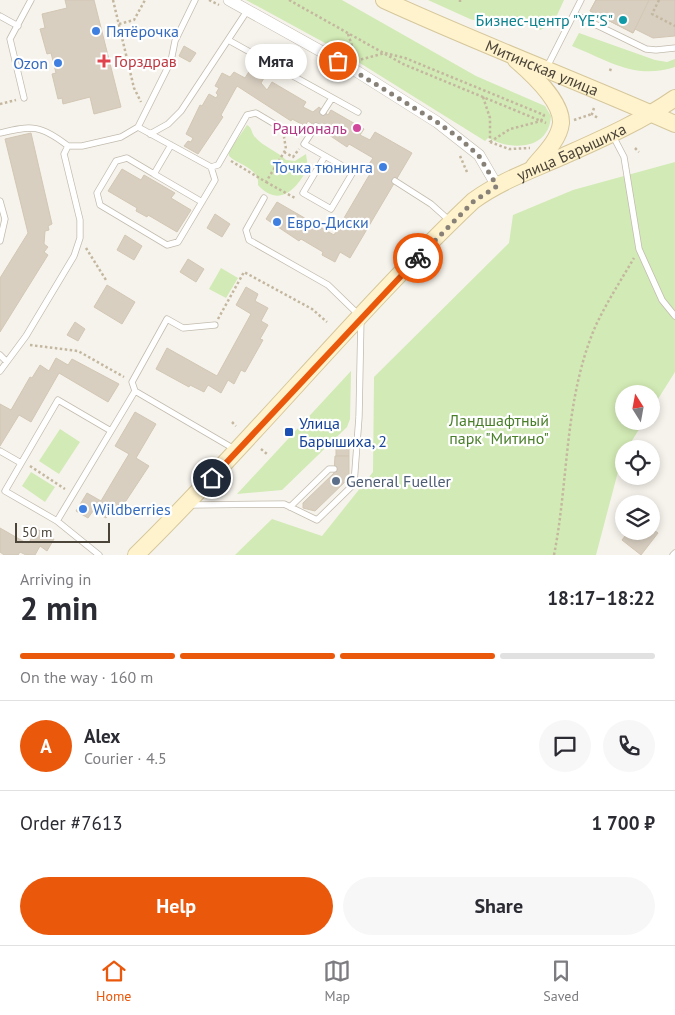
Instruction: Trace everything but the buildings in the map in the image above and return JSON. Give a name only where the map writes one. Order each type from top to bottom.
[{"type":"main road","name":"Митинская улица","points":[[384,0],[675,124]]},
{"type":"main road","points":[[509,53],[533,75],[551,98],[560,119],[558,133],[531,170]]},
{"type":"main road","name":"улица Барышиха","points":[[136,555],[238,451],[451,222],[473,202],[497,186],[652,114],[675,98]]},
{"type":"street","points":[[228,0],[245,15],[353,69],[437,122],[479,156],[497,186]]},
{"type":"lane","points":[[24,98],[10,39],[31,0]]},
{"type":"lane","points":[[0,133],[26,127],[38,127],[52,133],[68,146],[82,146],[121,137],[138,127],[171,61],[175,41],[195,0]]},
{"type":"lane","points":[[547,68],[582,0]]},
{"type":"lane","points":[[574,14],[646,49],[675,48]]},
{"type":"lane","points":[[150,134],[168,124],[181,110],[230,41],[245,15]]},
{"type":"lane","points":[[0,16],[18,26]]},
{"type":"lane","points":[[230,41],[358,112]]},
{"type":"lane","points":[[323,112],[332,98]]},
{"type":"lane","points":[[211,167],[218,165],[247,115],[256,113],[283,129]]},
{"type":"lane","points":[[316,126],[304,144],[325,156],[353,172],[331,209],[303,193],[325,156]]},
{"type":"lane","points":[[138,127],[211,167],[215,180],[202,202],[178,242],[167,245],[100,206],[97,193],[116,161],[127,158],[202,202]]},
{"type":"lane","points":[[612,134],[624,158],[639,249],[662,300],[675,316]]},
{"type":"lane","points":[[154,174],[171,145]]},
{"type":"lane","points":[[0,371],[6,360],[20,344],[74,256],[80,238],[80,220],[64,154],[68,146]]},
{"type":"lane","points":[[395,182],[431,204],[451,222]]},
{"type":"lane","points":[[264,198],[246,230],[249,240],[328,285],[361,317],[359,416],[351,470],[354,484]]},
{"type":"lane","points":[[0,201],[5,219],[0,241]]},
{"type":"lane","points":[[215,325],[183,328],[167,319],[132,382],[135,390],[238,451]]},
{"type":"lane","points":[[0,355],[6,360]]},
{"type":"lane","points":[[57,522],[135,390]]},
{"type":"lane","points":[[99,555],[57,522],[5,491],[58,400],[111,431]]},
{"type":"lane","points":[[0,451],[22,463]]},
{"type":"lane","points":[[290,507],[329,469],[334,469]]},
{"type":"lane","points":[[315,483],[323,484]]},
{"type":"lane","points":[[343,484],[354,484]]},
{"type":"lane","points":[[186,505],[284,504],[317,520],[354,484]]},
{"type":"lane","points":[[298,500],[306,500]]},
{"type":"lane","points":[[326,500],[336,500]]},
{"type":"path","points":[[113,0],[134,88],[141,102]]},
{"type":"path","points":[[118,24],[134,20],[145,0]]},
{"type":"path","points":[[209,0],[245,15]]},
{"type":"path","points":[[289,0],[411,68],[541,121]]},
{"type":"path","points":[[659,0],[652,14],[675,25]]},
{"type":"path","points":[[348,33],[357,62],[385,53],[405,58],[544,115],[541,121],[510,130],[490,142]]},
{"type":"path","points":[[403,64],[405,58]]},
{"type":"path","points":[[411,68],[414,62]]},
{"type":"path","points":[[420,72],[423,65]]},
{"type":"path","points":[[429,75],[431,69]]},
{"type":"path","points":[[437,78],[440,72]]},
{"type":"path","points":[[445,82],[448,75]]},
{"type":"path","points":[[455,86],[457,79]]},
{"type":"path","points":[[464,90],[467,83]]},
{"type":"path","points":[[473,93],[476,87]]},
{"type":"path","points":[[484,90],[483,97],[490,118],[490,142]]},
{"type":"path","points":[[490,100],[492,94]]},
{"type":"path","points":[[498,103],[500,97]]},
{"type":"path","points":[[0,104],[24,98]]},
{"type":"path","points":[[507,107],[509,101]]},
{"type":"path","points":[[516,110],[518,104]]},
{"type":"path","points":[[524,114],[527,108]]},
{"type":"path","points":[[592,114],[594,108]]},
{"type":"path","points":[[534,118],[536,112]]},
{"type":"path","points":[[592,114],[599,119]]},
{"type":"path","points":[[565,124],[592,114]]},
{"type":"path","points":[[266,182],[284,152],[283,129]]},
{"type":"path","points":[[490,142],[499,146],[520,150],[536,146]]},
{"type":"path","points":[[284,152],[294,157],[299,147],[304,144]]},
{"type":"path","points":[[635,148],[639,152]]},
{"type":"path","points":[[457,151],[467,172]]},
{"type":"path","points":[[223,157],[294,198],[303,193]]},
{"type":"path","points":[[87,249],[106,280]]},
{"type":"path","points":[[554,555],[570,428],[579,381],[596,326],[639,249]]},
{"type":"path","points":[[215,325],[244,272],[312,309],[328,322]]},
{"type":"path","points":[[20,344],[79,349],[132,382]]},
{"type":"path","points":[[232,422],[236,426]]},
{"type":"path","points":[[261,449],[267,454]]},
{"type":"path","points":[[22,463],[30,466],[73,494]]},
{"type":"green space","points":[[246,0],[342,0],[476,76],[545,106],[551,116],[549,127],[544,136],[528,145],[508,145],[488,138],[485,141],[347,55]]},
{"type":"green space","points":[[428,0],[564,0],[553,24],[540,30],[516,20],[499,27],[470,19]]},
{"type":"green space","points":[[579,33],[655,60],[667,62],[675,59],[675,67],[647,71],[635,70],[610,63],[572,46]]},
{"type":"green space","points":[[247,125],[259,141],[286,160],[295,161],[306,154],[308,168],[299,182],[287,193],[274,195],[266,192],[258,185],[258,179],[252,171],[229,156],[229,151]]},
{"type":"green space","name":"Ландшафтный парк \"Митино\"","points":[[675,162],[675,372],[660,396],[660,385],[615,385],[615,430],[639,430],[632,440],[615,440],[615,483],[596,555],[235,555],[272,519],[322,536],[373,472],[374,377],[509,243],[513,215],[573,190]]},
{"type":"green space","points":[[221,268],[238,278],[226,298],[209,289]]},
{"type":"green space","points":[[351,371],[350,419],[347,427],[282,490],[237,494]]},
{"type":"green space","points":[[60,429],[80,442],[59,474],[39,461]]},
{"type":"green space","points":[[31,472],[55,487],[45,502],[22,486]]},
{"type":"way so far","points":[[338,61],[458,137],[479,156],[488,168],[497,186],[473,202],[451,222],[418,258]]},
{"type":"place","name":"Бизнес-центр \"YE'S\"","points":[[623,20]]},
{"type":"place","name":"Пятёрочка","points":[[96,31]]},
{"type":"place","name":"Горздрав","points":[[104,61]]},
{"type":"place","name":"Мята","points":[[338,61]]},
{"type":"place","name":"Ozon","points":[[58,63]]},
{"type":"place","name":"Рациональ","points":[[357,128]]},
{"type":"place","name":"Точка тюнинга","points":[[383,167]]},
{"type":"place","name":"Евро-Диски","points":[[277,222]]},
{"type":"place","name":"Улица Барышиха, 2","points":[[289,432]]},
{"type":"place","name":"General Fueller","points":[[336,481]]},
{"type":"place","name":"Wildberries","points":[[83,509]]},
{"type":"route","points":[[212,478],[418,258]]}]
